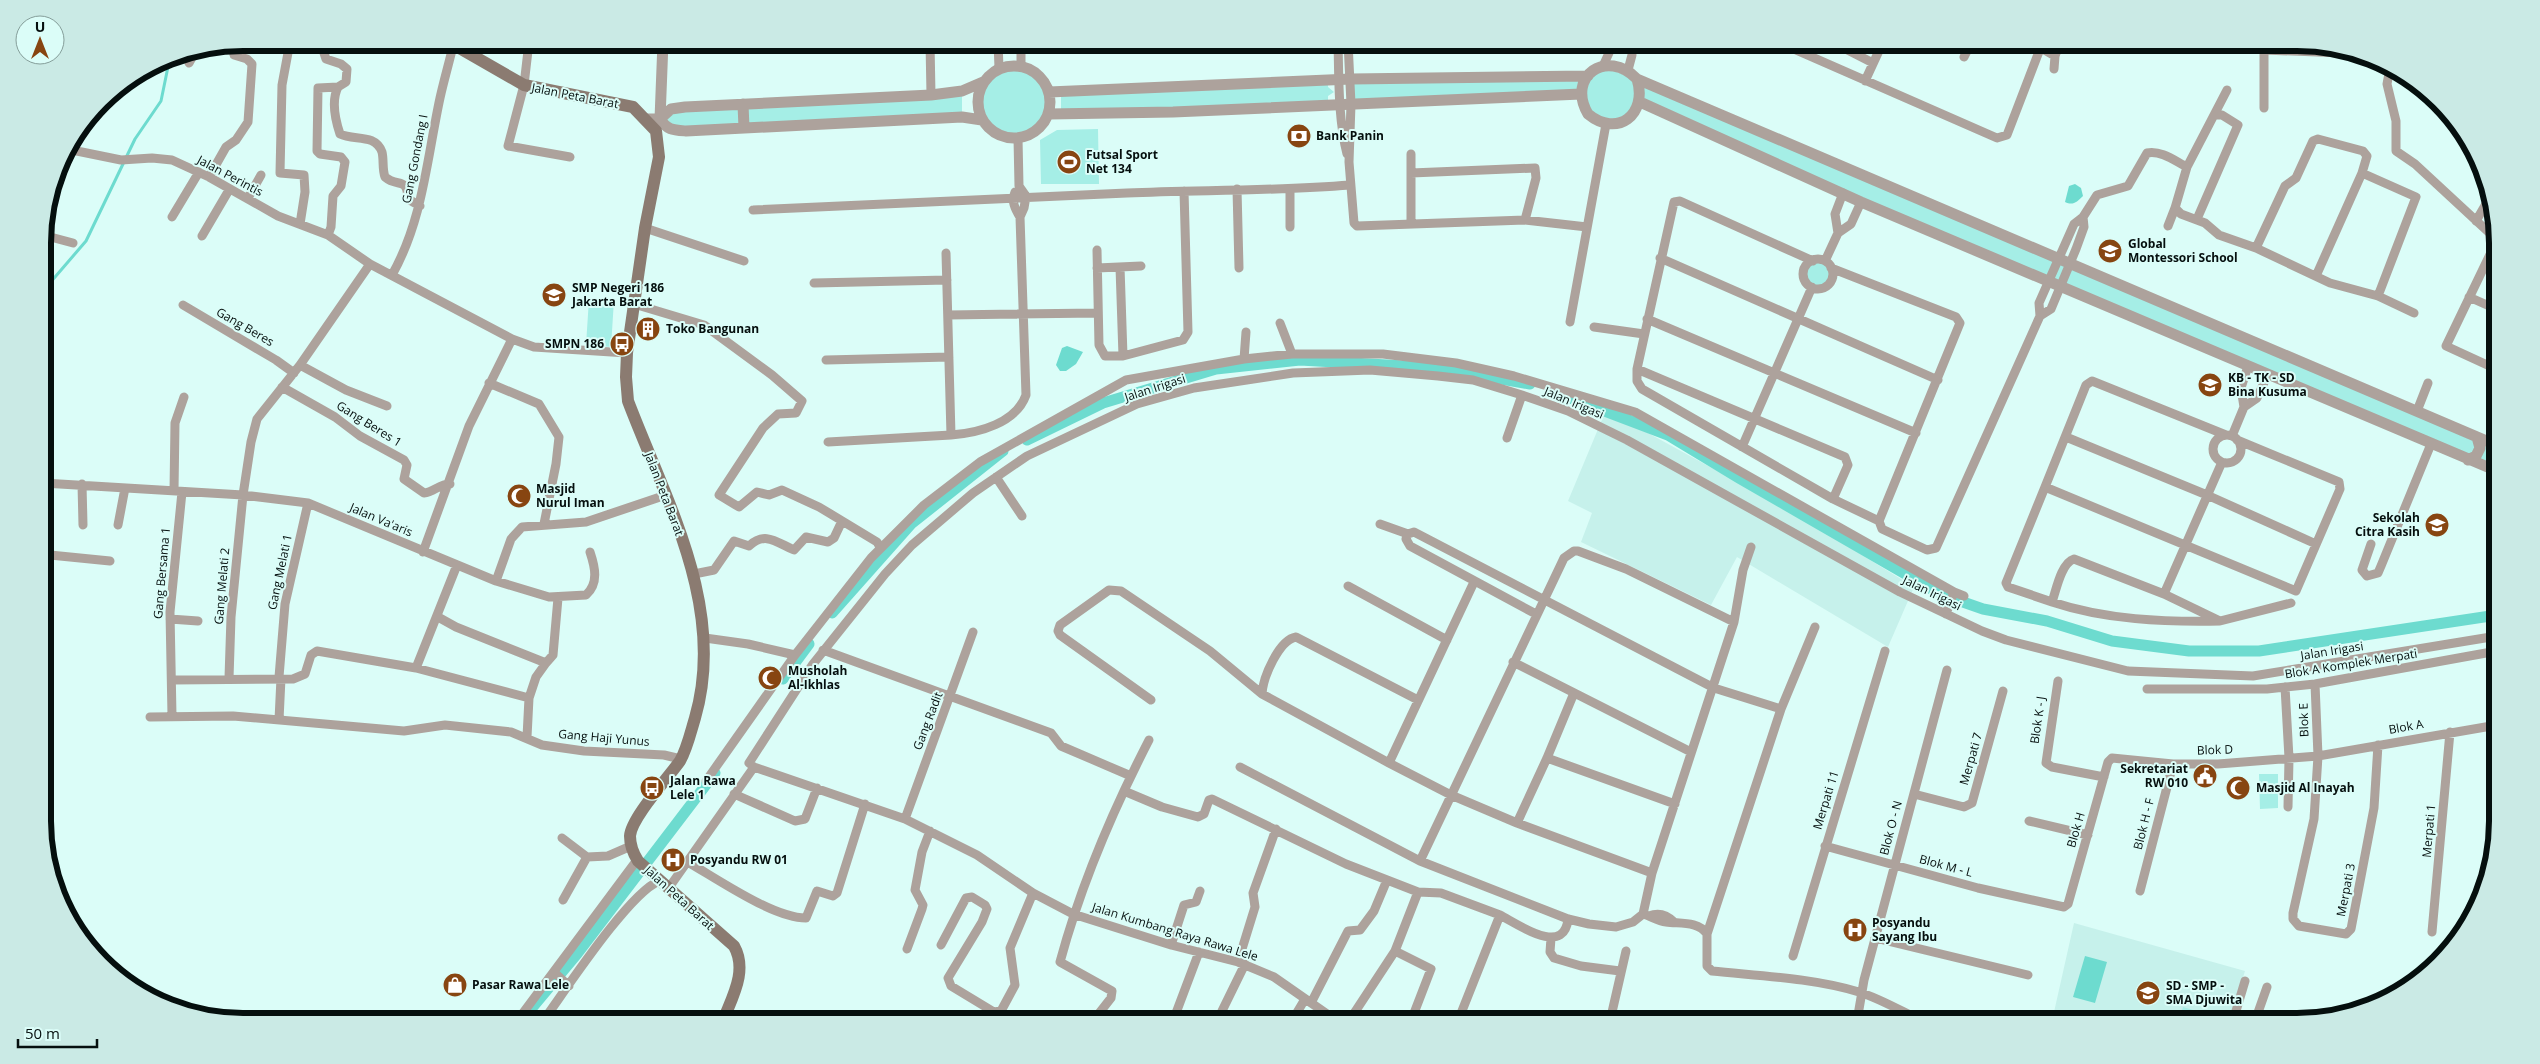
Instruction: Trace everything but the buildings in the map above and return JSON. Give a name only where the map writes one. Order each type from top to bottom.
[{"type":"main road","name":"Jalan Peta Barat","points":[[463,51],[524,86],[634,107],[656,131],[659,157],[645,228],[627,353],[628,401],[666,495],[694,574],[705,638],[704,673],[698,703],[681,759],[634,822],[630,834],[630,846],[638,860],[734,946],[740,956],[738,980],[726,1013]]},
{"type":"street","points":[[288,51],[282,85],[280,173],[304,175],[306,192],[300,224]]},
{"type":"street","points":[[324,51],[326,59],[341,64],[347,69],[346,82],[338,87],[318,88],[317,151],[320,154],[341,157],[344,162],[341,186],[333,196],[331,227],[328,235]]},
{"type":"street","name":"Gang Gondang I","points":[[392,275],[404,251],[420,206],[450,51]]},
{"type":"street","points":[[528,51],[524,86],[508,146],[570,157]]},
{"type":"street","points":[[663,51],[660,119],[665,126],[672,130],[962,117],[982,120]]},
{"type":"street","points":[[930,51],[931,95]]},
{"type":"street","points":[[998,51],[999,68]]},
{"type":"street","points":[[1020,51],[1021,66]]},
{"type":"street","points":[[1340,51],[1345,79]]},
{"type":"street","points":[[1347,51],[1345,79],[1350,185],[1354,223],[1357,226],[1526,220],[1587,227]]},
{"type":"street","points":[[1603,66],[1610,51]]},
{"type":"street","points":[[1628,70],[1632,51]]},
{"type":"street","points":[[1798,51],[1997,138],[2007,135],[2039,51]]},
{"type":"street","points":[[1850,51],[1873,63]]},
{"type":"street","points":[[1865,81],[1879,51]]},
{"type":"street","points":[[1964,57],[1967,51]]},
{"type":"street","points":[[2044,51],[2055,56]]},
{"type":"street","points":[[2054,69],[2057,51]]},
{"type":"street","points":[[2264,51],[2264,108]]},
{"type":"street","points":[[209,177],[226,147],[236,140],[248,122],[252,64],[247,59],[234,55],[234,52]]},
{"type":"street","points":[[189,63],[191,59]]},
{"type":"street","points":[[1049,92],[1345,79],[1588,76],[1603,66],[1616,65],[1628,70],[1637,79],[2071,262],[2489,442]]},
{"type":"street","points":[[646,119],[660,119],[671,109],[931,95],[962,90],[983,82],[999,68],[1021,66],[1038,74],[1049,92],[1049,114],[1039,129],[1018,138],[1007,138],[994,133],[982,120],[977,104],[983,82]]},
{"type":"street","points":[[2388,74],[2386,84],[2396,121],[2396,150],[2415,164],[2488,233]]},
{"type":"street","points":[[1588,76],[1581,94],[1583,105],[1588,114],[1606,124],[1616,124],[1633,114],[1640,102],[1641,93],[1637,79]]},
{"type":"street","points":[[338,87],[335,93],[335,116],[340,134],[349,138],[370,139],[375,142],[382,152],[385,176],[389,180],[404,184],[407,188],[408,199],[420,206]]},
{"type":"street","points":[[2168,226],[2187,166],[2227,90]]},
{"type":"street","points":[[1049,114],[1346,105],[1581,94]]},
{"type":"street","points":[[1640,102],[1861,202],[2489,468]]},
{"type":"street","points":[[743,104],[744,128]]},
{"type":"street","points":[[2197,218],[2238,125],[2222,116],[2215,115]]},
{"type":"street","points":[[1570,322],[1606,124]]},
{"type":"street","points":[[1018,138],[1019,186],[1013,197],[1014,208],[1020,217]]},
{"type":"street","points":[[2256,248],[2285,186],[2296,178],[2313,142],[2318,139],[2364,151],[2367,156],[2362,173],[2316,276]]},
{"type":"street","name":"Jalan Perintis","points":[[75,150],[121,160],[152,158],[172,160],[209,177],[278,216],[328,235],[370,264],[512,339],[534,347],[627,353]]},
{"type":"street","points":[[1879,521],[1833,499],[1642,389],[1637,381],[1637,369],[1672,204],[1676,200],[1813,261],[1828,264],[1958,319],[1960,327],[1879,521],[1882,529],[1927,550],[1936,548],[2040,316],[2039,303],[2074,224],[2083,217],[2097,195],[2128,186],[2147,153],[2154,152],[2164,155],[2187,166]]},
{"type":"street","points":[[1411,224],[1412,154]]},
{"type":"street","points":[[1411,173],[1534,168],[1536,178],[1526,220]]},
{"type":"street","points":[[172,217],[199,172]]},
{"type":"street","points":[[2362,173],[2416,197],[2378,296]]},
{"type":"street","points":[[248,198],[261,175]]},
{"type":"street","points":[[754,210],[1026,196],[1237,189],[1290,190],[1350,185]]},
{"type":"street","points":[[828,442],[951,435],[986,429],[1013,414],[1022,406],[1026,395],[1020,217],[1026,196],[1019,186]]},
{"type":"street","points":[[1237,189],[1239,268]]},
{"type":"street","points":[[202,236],[229,190]]},
{"type":"street","points":[[1290,190],[1290,227]]},
{"type":"street","points":[[1097,250],[1098,313],[1101,351],[1105,356],[1123,356],[1183,340],[1188,332],[1184,191]]},
{"type":"street","points":[[1813,261],[1807,265],[1803,275],[1805,282],[1812,288],[1820,289],[1829,284],[1833,274],[1828,264],[1838,233],[1835,214],[1842,193]]},
{"type":"street","points":[[1838,233],[1851,224],[1861,202]]},
{"type":"street","points":[[2476,221],[2485,206]]},
{"type":"street","points":[[2175,208],[2181,214],[2197,218],[2219,235],[2256,248],[2330,282],[2378,296],[2414,312]]},
{"type":"street","points":[[2040,316],[2051,309],[2084,227],[2083,217]]},
{"type":"street","points":[[645,228],[744,261]]},
{"type":"street","points":[[51,238],[73,243]]},
{"type":"street","points":[[946,253],[951,435]]},
{"type":"street","points":[[2489,255],[2446,346],[2489,366]]},
{"type":"street","points":[[1660,258],[1938,380]]},
{"type":"street","points":[[244,495],[251,442],[257,419],[300,365],[370,264]]},
{"type":"street","points":[[1097,268],[1141,266]]},
{"type":"street","points":[[1120,267],[1123,356]]},
{"type":"street","points":[[814,282],[946,280]]},
{"type":"street","points":[[1742,447],[1812,288]]},
{"type":"street","points":[[2469,297],[2489,306]]},
{"type":"street","points":[[634,304],[704,326],[772,375],[802,401],[796,413],[778,414],[763,428],[719,495],[739,506],[757,492],[769,495],[782,490],[819,507],[877,542],[880,547]]},
{"type":"street","name":"Gang Beres","points":[[182,305],[276,360],[294,373]]},
{"type":"street","points":[[948,315],[1098,313]]},
{"type":"street","points":[[1647,319],[1916,434]]},
{"type":"street","points":[[1280,323],[1292,354]]},
{"type":"street","points":[[1594,326],[1644,334]]},
{"type":"street","points":[[1244,359],[1246,332]]},
{"type":"street","points":[[424,552],[450,484],[469,426],[489,382],[512,339]]},
{"type":"street","points":[[706,781],[795,655],[880,547],[924,505],[980,462],[1126,380],[1244,359],[1292,354],[1383,354],[1455,371],[1514,376],[1635,412],[1953,594],[1964,596]]},
{"type":"street","points":[[826,360],[949,357]]},
{"type":"street","points":[[300,365],[346,390],[387,406]]},
{"type":"street","points":[[2232,437],[2244,407],[2241,388],[2248,366]]},
{"type":"street","points":[[1637,369],[1848,458],[1848,465],[1833,499]]},
{"type":"street","name":"Jalan Irigasi","points":[[754,768],[749,765],[749,761],[823,650],[885,574],[912,545],[973,493],[1027,456],[1137,404],[1194,388],[1246,379],[1312,372],[1370,370],[1455,371],[1473,380],[1522,395],[1568,412],[1627,440],[1900,592],[2006,640],[2128,671],[2253,676],[2489,637]]},
{"type":"street","points":[[2244,407],[2257,398],[2268,374]]},
{"type":"street","points":[[2045,487],[2296,591],[2340,489],[2339,482],[2092,381],[2086,385],[2006,583],[2008,587],[2078,611],[2165,622],[2220,621],[2291,603]]},
{"type":"street","points":[[489,382],[539,404],[559,437],[556,464],[544,524]]},
{"type":"street","points":[[2417,411],[2428,383]]},
{"type":"street","name":"Gang Beres 1","points":[[282,387],[335,416],[360,436],[404,460],[407,465],[404,479],[424,493],[430,492],[441,484],[450,484]]},
{"type":"street","points":[[1508,432],[1522,395]]},
{"type":"street","name":"Gang Bersama 1","points":[[172,716],[173,680],[170,619],[178,491],[175,423],[184,397]]},
{"type":"street","points":[[2066,437],[2207,495],[2316,544]]},
{"type":"street","points":[[2220,437],[2232,437],[2240,445],[2238,457],[2228,464],[2222,462],[2213,453],[2213,447],[2220,437]]},
{"type":"street","points":[[2468,460],[2476,456],[2480,448],[2478,438]]},
{"type":"street","points":[[2371,544],[2362,570],[2367,576],[2378,573],[2431,444]]},
{"type":"street","points":[[2164,594],[2222,462]]},
{"type":"street","points":[[996,477],[1022,516]]},
{"type":"street","name":"Jalan Va'aris","points":[[51,483],[244,495],[308,503],[496,581],[558,598],[586,596],[593,589],[596,570],[590,552]]},
{"type":"street","points":[[82,484],[83,525]]},
{"type":"street","points":[[118,525],[125,488]]},
{"type":"street","name":"Gang Melati 2","points":[[229,678],[231,617],[244,495]]},
{"type":"street","points":[[496,581],[515,533],[522,527],[586,522],[666,495]]},
{"type":"street","name":"Gang Melati 1","points":[[279,720],[285,604],[308,503]]},
{"type":"street","points":[[694,574],[714,570],[734,541],[749,546],[758,538],[765,537],[794,550],[806,537],[828,542],[834,538],[842,521]]},
{"type":"street","points":[[1380,524],[1408,534],[1414,532],[1714,688],[1781,709]]},
{"type":"street","points":[[1408,534],[1406,540],[1410,546],[1536,614]]},
{"type":"street","points":[[1646,915],[1652,873],[1714,688],[1734,622],[1743,570],[1751,547]]},
{"type":"street","points":[[1420,861],[1564,558],[1574,551],[1578,551],[1626,569],[1734,622]]},
{"type":"street","points":[[51,555],[110,561]]},
{"type":"street","points":[[2052,602],[2062,574],[2069,562],[2074,559],[2164,594],[2220,621]]},
{"type":"street","points":[[416,668],[438,617],[457,565]]},
{"type":"street","points":[[1389,763],[1474,582]]},
{"type":"street","points":[[1348,586],[1447,640]]},
{"type":"street","points":[[1151,700],[1060,635],[1058,631],[1060,625],[1109,590],[1121,591],[1210,651],[1262,694],[1389,763],[1451,795],[1517,823],[1652,873]]},
{"type":"street","points":[[1946,612],[1953,594]]},
{"type":"street","points":[[527,737],[529,698],[536,677],[553,655],[558,598]]},
{"type":"street","points":[[438,617],[456,627],[546,663]]},
{"type":"street","points":[[170,619],[198,621]]},
{"type":"street","points":[[1815,627],[1781,709],[1707,934],[1706,966],[1712,971],[1788,979],[1861,993],[1905,1013]]},
{"type":"street","name":"Gang Radit","points":[[905,819],[951,698],[973,632]]},
{"type":"street","points":[[1262,694],[1266,674],[1285,642],[1296,637],[1418,700]]},
{"type":"street","points":[[705,638],[748,644],[795,655]]},
{"type":"street","points":[[823,650],[1051,734],[1061,746],[1131,776]]},
{"type":"street","points":[[173,680],[293,678],[305,674],[311,655],[317,651],[416,668],[529,698]]},
{"type":"street","name":"Merpati 11","points":[[1794,956],[1824,846],[1885,652]]},
{"type":"street","name":"Blok A Komplek Merpati","points":[[2147,689],[2216,690],[2315,684],[2489,653]]},
{"type":"street","points":[[1513,662],[1691,752]]},
{"type":"street","name":"Blok O - N","points":[[1858,1013],[1861,993],[1875,938],[1947,670]]},
{"type":"street","name":"Blok K - J","points":[[2058,681],[2046,763],[2052,767],[2104,777]]},
{"type":"street","name":"Blok E","points":[[2315,684],[2318,756]]},
{"type":"street","name":"Blok E","points":[[2285,687],[2290,758],[2288,807]]},
{"type":"street","name":"Merpati 7","points":[[1914,794],[1964,807],[1972,802],[2003,691]]},
{"type":"street","points":[[1517,823],[1548,758],[1574,693]]},
{"type":"street","name":"Gang Haji Yunus","points":[[150,717],[233,716],[404,731],[445,726],[511,732],[527,737],[542,745],[584,751],[664,755],[681,759]]},
{"type":"street","name":"Blok A","points":[[2318,756],[2489,726]]},
{"type":"street","name":"Merpati 1","points":[[2432,932],[2450,732]]},
{"type":"street","points":[[1099,1013],[1111,998],[1112,991],[1060,962],[1073,914],[1124,791],[1149,740]]},
{"type":"street","name":"Merpati 3","points":[[2318,756],[2314,820],[2293,919],[2299,926],[2346,934],[2352,924],[2374,808],[2378,745]]},
{"type":"street","name":"Blok D","points":[[2113,757],[2173,764],[2218,764],[2318,756]]},
{"type":"street","name":"Blok H","points":[[2062,908],[2068,904],[2108,762],[2113,757]]},
{"type":"street","points":[[1548,758],[1675,804]]},
{"type":"street","name":"Blok H - F","points":[[2140,891],[2173,764]]},
{"type":"street","points":[[1240,767],[1420,861],[1568,918],[1589,924],[1616,927],[1633,922],[1646,915],[1667,922],[1700,926],[1707,934]]},
{"type":"street","points":[[549,1013],[567,985],[620,918],[647,888],[662,883],[686,861],[754,768]]},
{"type":"street","name":"Jalan Kumbang Raya Rawa Lele","points":[[754,768],[905,819],[977,854],[1034,892],[1073,914],[1171,945],[1241,963],[1274,977],[1308,1001],[1319,1013]]},
{"type":"street","points":[[734,794],[795,821],[806,819],[817,788]]},
{"type":"street","points":[[1124,791],[1162,807],[1198,817],[1204,814],[1212,799],[1276,828],[1346,864],[1418,892],[1441,893],[1500,915],[1538,935],[1556,938],[1567,927],[1568,918]]},
{"type":"street","points":[[686,861],[760,903],[793,918],[806,918],[817,891],[833,896],[836,892],[865,804]]},
{"type":"street","points":[[2029,821],[2088,835]]},
{"type":"street","points":[[1222,1013],[1241,963],[1255,907],[1253,893],[1276,828]]},
{"type":"street","points":[[907,949],[923,905],[915,890],[922,852],[930,832]]},
{"type":"street","points":[[562,838],[586,857],[608,856],[630,846]]},
{"type":"street","name":"Blok M - L","points":[[1824,846],[1894,866],[2062,908]]},
{"type":"street","points":[[563,900],[586,857]]},
{"type":"street","points":[[524,1013],[638,860]]},
{"type":"street","points":[[1298,1013],[1308,1001],[1348,931],[1360,930],[1368,922],[1387,880]]},
{"type":"street","points":[[1171,945],[1184,905],[1196,902],[1200,891]]},
{"type":"street","points":[[941,945],[966,898],[972,897],[985,905],[987,909],[982,922],[948,978],[951,986],[994,1012],[1001,1011],[1015,985],[1010,948],[1034,892]]},
{"type":"street","points":[[1355,1013],[1394,951],[1418,892]]},
{"type":"street","points":[[1461,1013],[1500,915]]},
{"type":"street","points":[[1551,938],[1550,952],[1554,958],[1581,966],[1620,971]]},
{"type":"street","points":[[1875,938],[2028,975]]},
{"type":"street","points":[[1394,951],[1431,969],[1414,1013]]},
{"type":"street","points":[[1612,1013],[1626,951]]},
{"type":"street","points":[[1176,1013],[1199,952]]},
{"type":"street","points":[[555,973],[567,985]]},
{"type":"street","points":[[2235,1013],[2245,981]]},
{"type":"street","points":[[2258,1013],[2267,987]]},
{"type":"shaded area","points":[[1021,66],[1040,76],[1048,88],[1050,102],[1048,116],[1040,128],[1028,136],[1007,138],[988,128],[980,116],[978,95],[988,76],[1000,68]]},
{"type":"shaded area","points":[[1603,66],[2489,442],[2489,468],[1640,102],[1627,119],[1595,119],[1581,95],[1351,104],[1351,79],[1588,76]]},
{"type":"shaded area","points":[[1328,80],[1328,87],[1334,92],[1328,96],[1328,105],[1061,114],[1061,92]]},
{"type":"shaded area","points":[[962,91],[962,117],[686,131],[660,119],[685,107]]},
{"type":"shaded area","name":"Futsal Sport Net 134","points":[[1098,129],[1099,184],[1041,184],[1040,140],[1057,130]]},
{"type":"shaded area","points":[[2075,184],[2081,188],[2083,196],[2075,203],[2070,204],[2065,202],[2069,186]]},
{"type":"shaded area","points":[[1818,260],[1828,264],[1832,274],[1828,284],[1818,288],[1808,284],[1804,274],[1808,264]]},
{"type":"shaded area","points":[[589,299],[614,300],[611,347],[586,345]]},
{"type":"shaded area","points":[[1067,346],[1083,352],[1076,364],[1066,371],[1060,371],[1056,365],[1062,348]]},
{"type":"shaded area","points":[[1606,410],[1787,509],[1914,587],[1888,647],[1737,557],[1711,605],[1581,542],[1592,513],[1568,501]]},
{"type":"shaded area","points":[[2259,774],[2278,774],[2278,808],[2260,809]]},
{"type":"shaded area","name":"SD - SMP - SMA Djuwita","points":[[2074,923],[2245,971],[2232,1013],[2054,1013]]},
{"type":"shaded area","points":[[2085,956],[2107,962],[2095,1003],[2073,997]]},
{"type":"shaded area","points":[[2183,1007],[2203,1013],[2181,1013]]},
{"type":"waterway","points":[[51,282],[86,241],[135,139],[161,101],[168,67]]},
{"type":"waterway","points":[[1027,440],[1103,403],[1216,369],[1300,360],[1439,368],[1530,384]]},
{"type":"waterway","points":[[1552,391],[1668,435],[1940,594],[1983,609],[2047,621],[2112,641],[2189,651],[2259,651],[2489,616]]},
{"type":"waterway","points":[[832,613],[911,524],[1003,451]]},
{"type":"waterway","points":[[783,679],[809,644]]},
{"type":"waterway","points":[[528,1013],[577,954],[715,773]]},
{"type":"place","name":"Bank Panin","points":[[1299,136]]},
{"type":"place","name":"Futsal Sport Net 134","points":[[1069,162]]},
{"type":"place","name":"Global Montessori School","points":[[2110,251]]},
{"type":"place","name":"SMP Negeri 186 Jakarta Barat","points":[[554,295]]},
{"type":"place","name":"Toko Bangunan","points":[[648,329]]},
{"type":"place","name":"SMPN 186","points":[[622,344]]},
{"type":"place","name":"KB - TK - SD Bina Kusuma","points":[[2210,385]]},
{"type":"place","name":"Masjid Nurul Iman","points":[[519,496]]},
{"type":"place","name":"Sekolah Citra Kasih","points":[[2437,525]]},
{"type":"place","name":"Musholah Al-Ikhlas","points":[[770,678]]},
{"type":"place","name":"Sekretariat RW 010","points":[[2205,776]]},
{"type":"place","name":"Jalan Rawa Lele 1","points":[[652,788]]},
{"type":"place","name":"Masjid Al Inayah","points":[[2238,788]]},
{"type":"place","name":"Posyandu RW 01","points":[[673,860]]},
{"type":"place","name":"Posyandu Sayang Ibu","points":[[1855,930]]},
{"type":"place","name":"Pasar Rawa Lele","points":[[455,985]]},
{"type":"place","name":"SD - SMP - SMA Djuwita","points":[[2148,993]]}]
